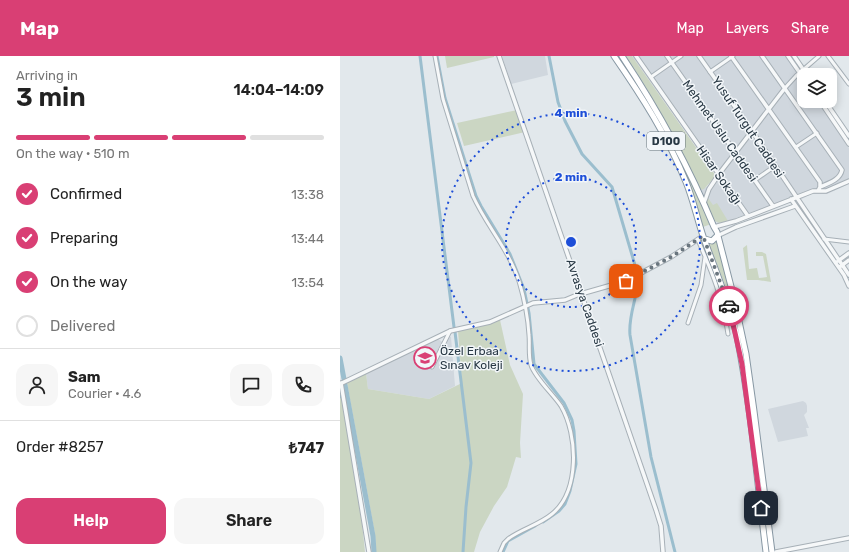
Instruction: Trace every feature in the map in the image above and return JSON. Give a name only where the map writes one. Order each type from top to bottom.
[{"type":"highway","name":"D100","points":[[614,56],[645,102],[686,181],[726,296],[739,347],[766,552]]},
{"type":"highway","name":"D100","points":[[622,56],[662,120],[714,227]]},
{"type":"highway","points":[[717,236],[712,241],[704,236],[707,227],[714,227],[717,231],[746,354],[772,552]]},
{"type":"street","points":[[435,56],[443,100],[473,196],[512,263],[519,280],[529,331],[531,365],[557,400],[567,419],[573,443],[574,464],[566,496],[557,510],[548,517],[512,536],[504,543],[500,552]]},
{"type":"street","name":"Avrasya Caddesi","points":[[500,56],[656,510],[661,526],[663,552]]},
{"type":"street","name":"Hisar Sokağı","points":[[636,56],[748,216]]},
{"type":"street","name":"Mehmet Uslu Caddesi","points":[[667,56],[773,206]]},
{"type":"street","points":[[651,77],[681,56]]},
{"type":"street","name":"Yusuf Turgut Caddesi","points":[[699,56],[752,131],[849,275]]},
{"type":"street","points":[[710,72],[732,56],[820,182],[819,189]]},
{"type":"street","points":[[714,227],[748,216],[819,189],[837,179],[842,173],[842,170],[817,133],[762,56]]},
{"type":"street","points":[[788,56],[797,68]]},
{"type":"street","points":[[794,56],[802,68]]},
{"type":"street","points":[[804,68],[819,56]]},
{"type":"street","points":[[828,56],[849,84]]},
{"type":"street","points":[[844,77],[849,74]]},
{"type":"street","points":[[704,204],[709,189],[719,174],[785,88],[797,75]]},
{"type":"street","points":[[825,108],[849,144]]},
{"type":"street","points":[[830,108],[849,136]]},
{"type":"street","points":[[796,147],[817,133]]},
{"type":"street","points":[[755,180],[775,166]]},
{"type":"street","points":[[819,189],[824,192],[849,181]]},
{"type":"street","points":[[699,194],[709,189]]},
{"type":"street","points":[[791,199],[839,267],[849,286]]},
{"type":"street","points":[[717,236],[732,228],[795,206]]},
{"type":"street","points":[[369,552],[340,382],[450,331],[490,322],[533,303],[565,300],[582,293],[632,279],[704,236]]},
{"type":"street","points":[[824,239],[849,242]]},
{"type":"street","points":[[698,240],[723,304],[728,334]]},
{"type":"street","points":[[835,263],[849,253]]},
{"type":"street","points":[[688,323],[701,284],[704,254]]},
{"type":"street","points":[[839,267],[849,260]]},
{"type":"street","points":[[432,367],[450,331]]},
{"type":"street","points":[[776,552],[849,538]]},
{"type":"shaded area","points":[[502,56],[545,56],[548,75],[511,84]]},
{"type":"shaded area","points":[[632,56],[786,56],[797,71],[797,108],[823,108],[849,148],[849,184],[827,194],[811,194],[800,200],[790,198],[728,221],[717,223],[713,218],[701,190],[709,185],[716,175]]},
{"type":"shaded area","name":"Özel Erbaa Sınav Koleji","points":[[449,336],[451,337],[455,386],[429,399],[368,389],[366,373],[438,339],[444,343]]},
{"type":"shaded area","points":[[803,401],[807,406],[807,412],[804,415],[809,428],[806,428],[808,436],[778,442],[768,409]]},
{"type":"green space","points":[[445,56],[494,56],[494,57],[447,68]]},
{"type":"green space","points":[[616,56],[619,56],[657,117],[680,159],[711,224],[703,227],[692,191],[683,170]]},
{"type":"green space","points":[[626,56],[632,56],[716,176],[704,189],[701,190],[656,105]]},
{"type":"green space","points":[[517,110],[525,132],[464,146],[457,123]]},
{"type":"green space","points":[[708,198],[713,205],[717,203],[728,221],[719,223],[715,221],[706,202]]},
{"type":"green space","points":[[717,241],[729,287],[747,380],[754,427],[733,314],[727,290],[709,244]]},
{"type":"green space","points":[[747,245],[749,269],[757,268],[759,278],[767,277],[763,256],[756,256],[756,252],[766,254],[771,282],[747,280],[743,248]]},
{"type":"green space","points":[[500,320],[510,365],[523,394],[520,443],[521,458],[516,457],[507,487],[494,506],[480,532],[474,552],[376,552],[375,534],[347,383],[366,373],[368,389],[429,399],[462,383],[458,331]]},
{"type":"green space","points":[[340,390],[362,523],[365,552],[340,552]]},
{"type":"waterway","points":[[420,56],[454,327]]},
{"type":"waterway","points":[[437,56],[445,98],[476,196],[510,254],[524,289],[529,313],[534,364],[564,403],[572,420],[576,464],[570,491],[565,504],[559,511],[543,522]]},
{"type":"waterway","points":[[549,56],[558,102],[565,121],[582,154],[612,187],[637,272]]},
{"type":"waterway","points":[[638,280],[631,314],[630,335],[651,457],[675,552]]},
{"type":"waterway","points":[[455,332],[471,463],[463,552]]},
{"type":"waterway","points":[[340,358],[344,379]]},
{"type":"waterway","points":[[345,385],[373,536],[374,552]]},
{"type":"waterway","points":[[503,552],[508,541],[535,526]]},
{"type":"way so far","points":[[626,281],[671,257],[703,236],[729,306]]},
{"type":"place","name":"Özel Erbaa Sınav Koleji","points":[[425,358]]},
{"type":"route","points":[[729,306],[742,364],[761,508]]}]
